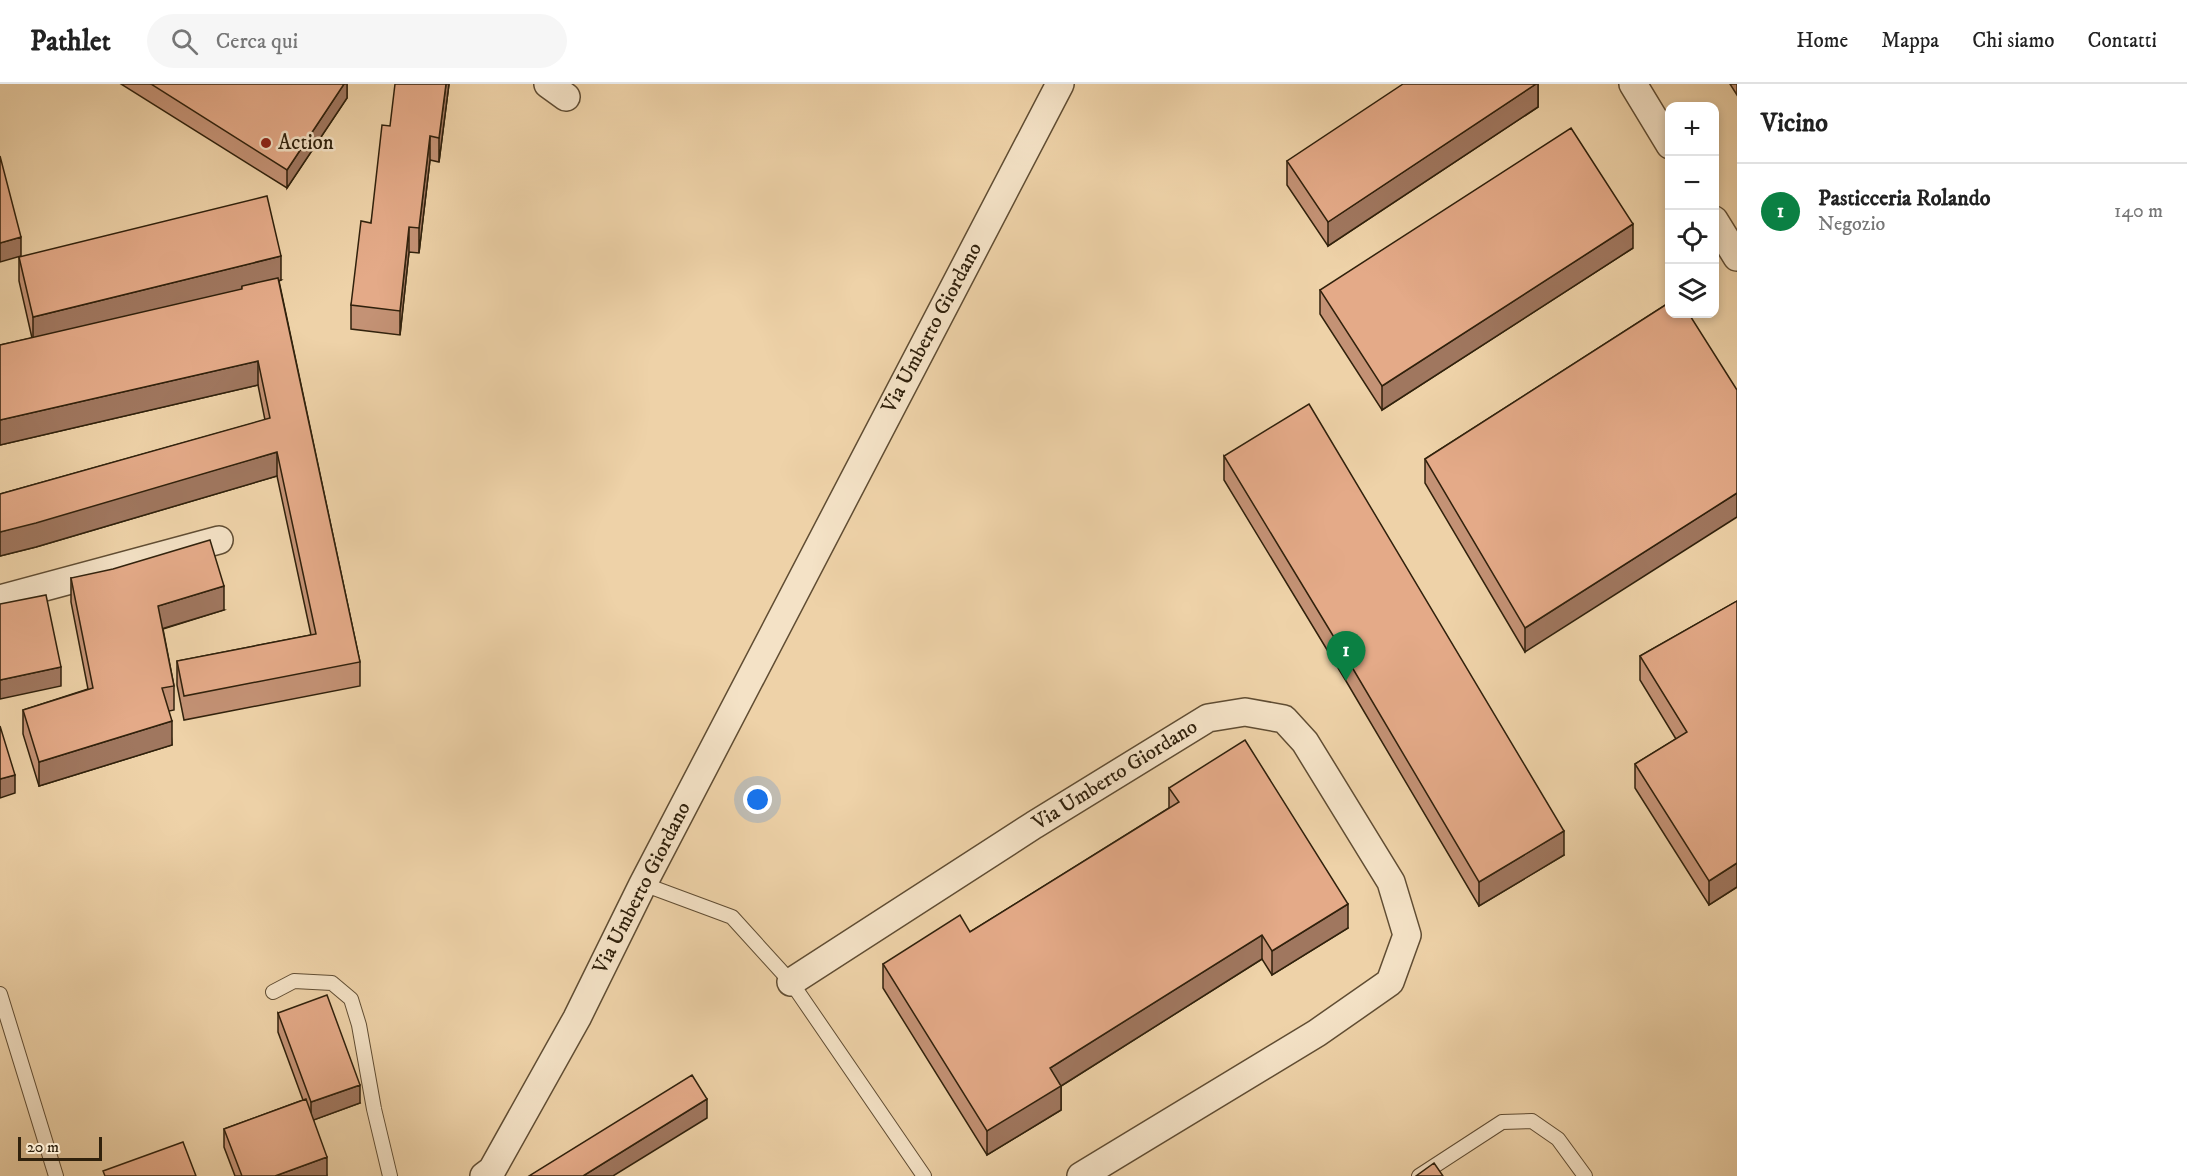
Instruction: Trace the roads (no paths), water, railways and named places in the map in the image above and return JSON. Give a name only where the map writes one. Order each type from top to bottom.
[{"type":"street","name":"Via Umberto Giordano","points":[[484,1176],[492,1170],[578,1018],[643,885],[1060,84]]},
{"type":"street","points":[[1633,84],[1665,137]]},
{"type":"street","points":[[1719,228],[1737,257]]},
{"type":"street","points":[[0,599],[219,540]]},
{"type":"street","name":"Via Umberto Giordano","points":[[791,982],[1034,825],[1208,718],[1245,712],[1284,719],[1305,742],[1391,882],[1407,935],[1390,982],[1317,1033],[1081,1176]]},
{"type":"lane","points":[[643,885],[732,917],[791,982],[924,1176]]},
{"type":"lane","points":[[273,992],[294,981],[332,983],[351,999],[359,1025],[389,1176]]},
{"type":"lane","points":[[0,994],[56,1176]]},
{"type":"lane","points":[[1419,1176],[1502,1122],[1532,1121],[1558,1139],[1585,1176]]},
{"type":"place","name":"Action","points":[[266,143]]},
{"type":"place","name":"Pasticceria Rolando","points":[[1346,681]]}]
